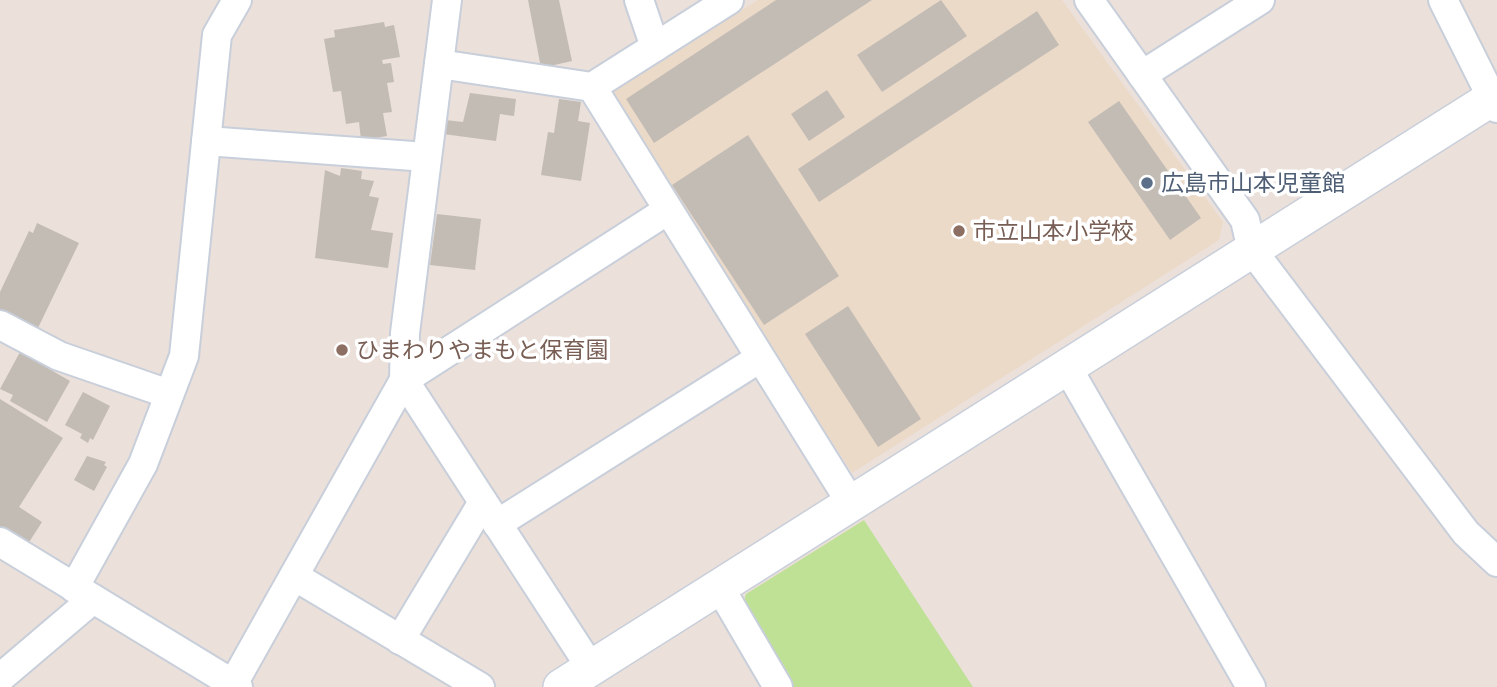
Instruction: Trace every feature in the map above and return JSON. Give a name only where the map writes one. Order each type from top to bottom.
[{"type":"street","points":[[0,678],[84,593],[143,464],[184,356],[217,36],[237,0]]},
{"type":"street","points":[[447,0],[405,333],[404,380],[591,668]]},
{"type":"street","points":[[639,0],[655,47]]},
{"type":"street","points":[[439,64],[592,88],[729,0]]},
{"type":"street","points":[[1089,0],[1245,220],[1252,250],[1466,533],[1492,548]]},
{"type":"street","points":[[1142,75],[1260,0]]},
{"type":"street","points":[[561,687],[1252,250],[1495,100],[1443,0]]},
{"type":"street","points":[[592,88],[851,503]]},
{"type":"street","points":[[206,141],[427,157]]},
{"type":"street","points":[[0,542],[236,685],[404,380],[668,210]]},
{"type":"street","points":[[0,325],[59,356],[169,394]]},
{"type":"street","points":[[400,639],[490,513],[760,358]]},
{"type":"street","points":[[1067,367],[1251,687]]},
{"type":"street","points":[[294,576],[480,687]]},
{"type":"street","points":[[720,588],[778,687]]},
{"type":"shaded area","name":"市立山本小学校","points":[[758,0],[1062,0],[1223,222],[1219,240],[852,473],[607,93]]},
{"type":"green space","points":[[864,520],[973,687],[794,687],[743,604],[746,594]]},
{"type":"building","points":[[528,0],[559,0],[572,61],[541,68]]},
{"type":"building","points":[[776,0],[872,0],[654,143],[626,99]]},
{"type":"building","points":[[941,0],[967,36],[882,92],[857,55]]},
{"type":"building","points":[[1037,11],[1059,45],[819,202],[798,169]]},
{"type":"building","points":[[384,22],[385,27],[394,25],[400,57],[382,60],[383,64],[391,63],[394,82],[387,83],[392,112],[383,113],[387,136],[361,140],[359,122],[346,124],[341,91],[333,92],[324,39],[335,37],[334,30]]},
{"type":"building","points":[[827,90],[845,117],[809,141],[791,114]]},
{"type":"building","points":[[470,93],[516,99],[514,116],[500,114],[496,141],[443,134],[445,120],[463,122]]},
{"type":"building","points":[[559,99],[581,102],[578,121],[590,123],[581,181],[541,175],[548,132],[554,133]]},
{"type":"building","points":[[1119,101],[1201,218],[1170,240],[1088,122]]},
{"type":"building","points":[[748,135],[839,276],[764,325],[672,185]]},
{"type":"building","points":[[341,168],[362,171],[361,179],[374,181],[369,196],[379,198],[371,230],[393,233],[388,268],[315,258],[325,170],[340,176]]},
{"type":"building","points":[[437,214],[481,219],[475,270],[430,265]]},
{"type":"building","points":[[37,223],[79,243],[37,330],[0,312],[0,292],[29,231],[33,233]]},
{"type":"building","points":[[848,306],[921,419],[878,447],[805,334]]},
{"type":"building","points":[[20,352],[70,381],[47,422],[10,401],[13,395],[0,389]]},
{"type":"building","points":[[83,392],[110,406],[93,440],[90,438],[88,443],[80,438],[82,434],[65,425]]},
{"type":"building","points":[[0,399],[63,438],[19,507],[42,522],[24,550],[0,534]]},
{"type":"building","points":[[87,456],[106,462],[104,465],[107,467],[94,491],[74,480]]},
{"type":"place","name":"広島市山本児童館","points":[[1147,183]]},
{"type":"place","name":"市立山本小学校","points":[[959,231]]},
{"type":"place","name":"ひまわりやまもと保育園","points":[[342,350]]}]
